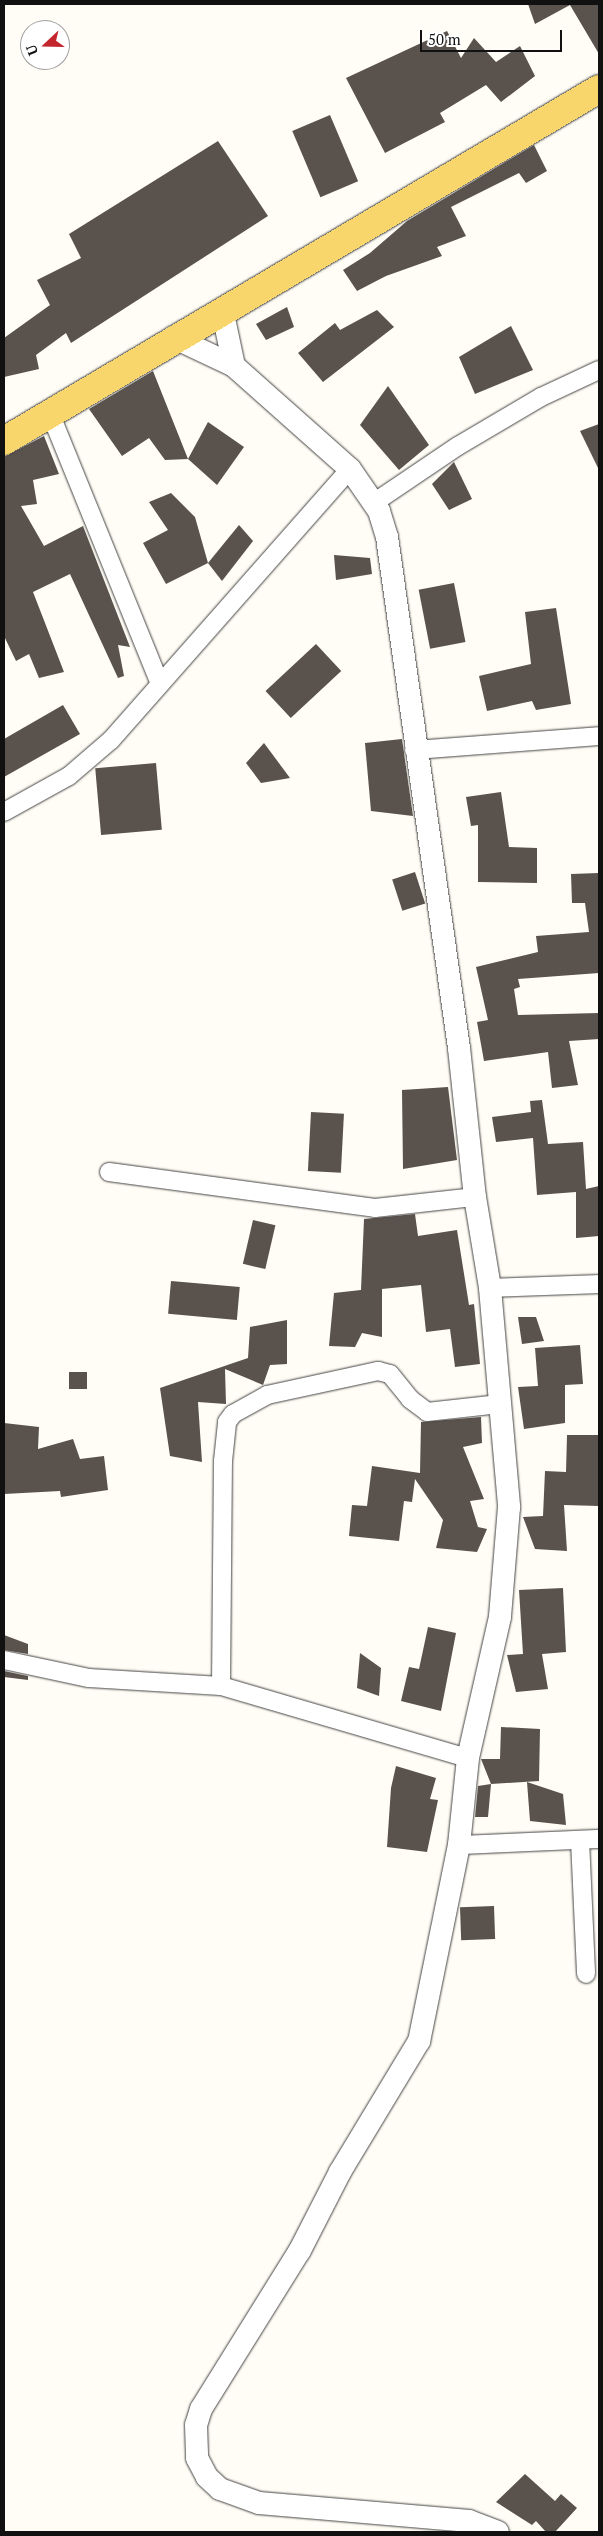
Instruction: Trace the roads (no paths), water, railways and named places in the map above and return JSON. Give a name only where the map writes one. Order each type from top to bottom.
[{"type":"main road","points":[[4,441],[222,309],[599,89]]},
{"type":"street","points":[[222,309],[234,366]]},
{"type":"street","points":[[173,338],[234,366],[350,469],[375,502],[387,537],[414,750],[459,1048],[475,1197],[490,1288],[500,1404],[508,1467],[508,1544],[500,1617],[468,1758],[459,1845],[419,2041],[340,2172],[300,2250],[201,2409],[195,2439],[197,2458],[207,2477],[234,2496],[259,2503],[469,2521],[498,2532]]},
{"type":"street","points":[[375,502],[532,402],[599,370]]},
{"type":"street","points":[[50,413],[160,684]]},
{"type":"street","points":[[4,812],[42,793],[86,763],[135,714],[350,469]]},
{"type":"street","points":[[414,750],[599,736]]},
{"type":"street","points":[[109,1172],[375,1208],[475,1197]]},
{"type":"street","points":[[490,1288],[599,1284]]},
{"type":"street","points":[[220,1686],[223,1461],[227,1422],[233,1414],[267,1395],[378,1371],[390,1374],[414,1403],[427,1412],[500,1404]]},
{"type":"street","points":[[4,1660],[89,1678],[220,1686],[468,1758]]},
{"type":"street","points":[[459,1845],[599,1839]]},
{"type":"street","points":[[580,1840],[586,1974]]}]
